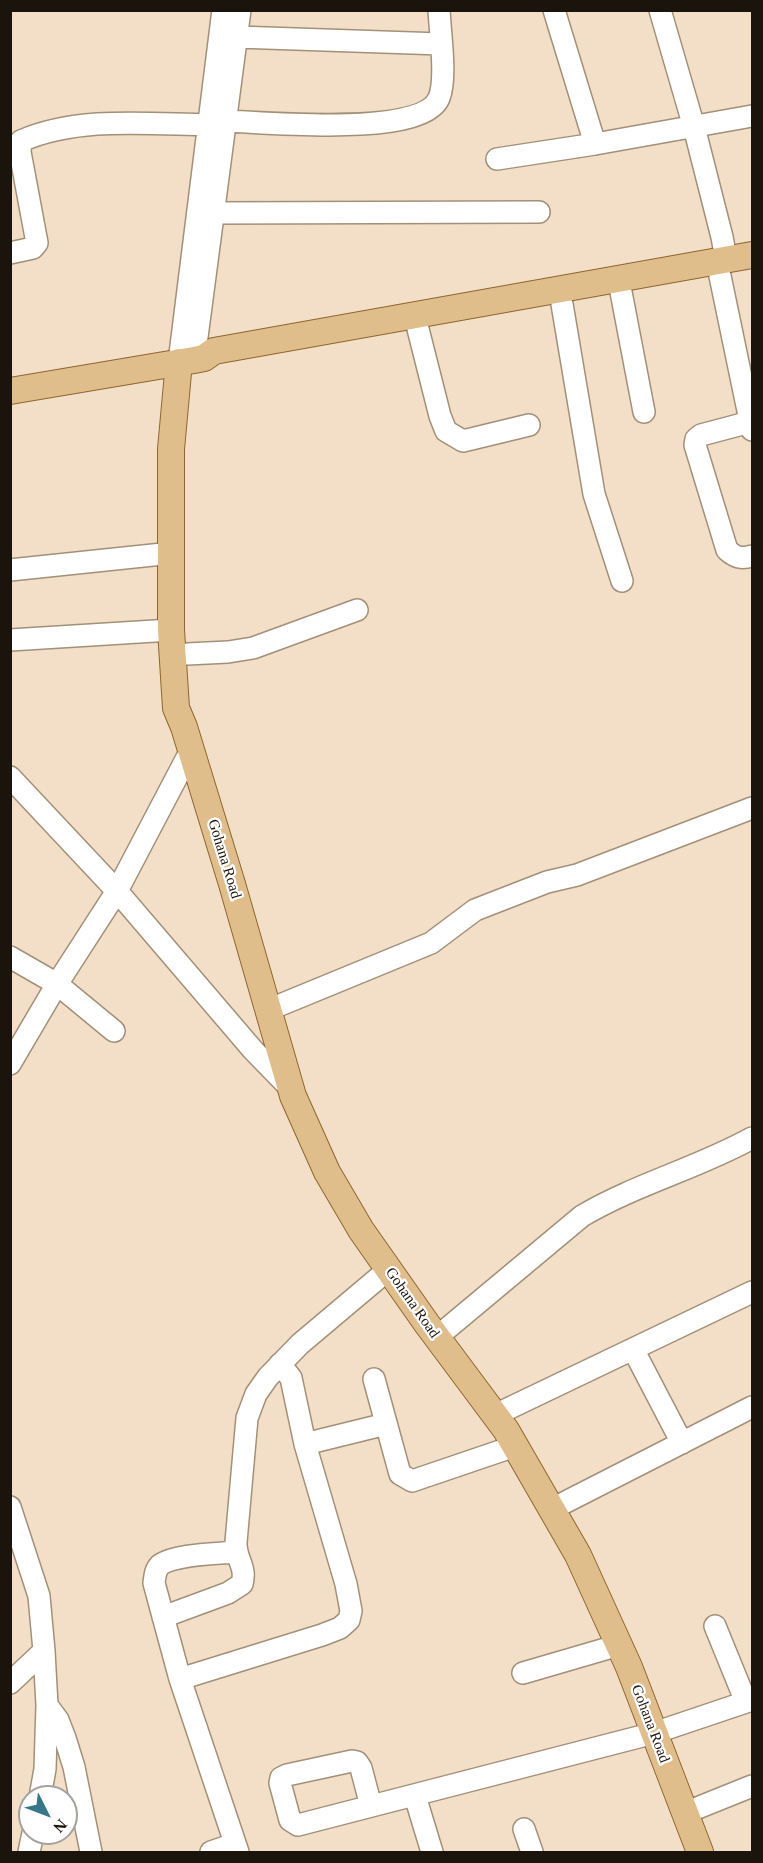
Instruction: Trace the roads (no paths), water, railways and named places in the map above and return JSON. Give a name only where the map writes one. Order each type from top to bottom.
[{"type":"main road","points":[[192,360],[214,362],[306,350],[562,304],[723,267],[753,255]]},
{"type":"main road","points":[[10,391],[192,360],[214,351],[723,267],[753,270]]},
{"type":"main road","points":[[187,739],[189,705],[187,654],[188,428],[192,360]]},
{"type":"main road","name":"Gohana Road","points":[[192,360],[171,449],[171,630],[176,708],[291,1089],[327,1172],[361,1230],[436,1337],[495,1415],[578,1555],[619,1645],[700,1852]]},
{"type":"street","points":[[192,360],[214,213],[223,10]]},
{"type":"street","points":[[192,360],[218,123],[237,37],[240,10]]},
{"type":"street","points":[[10,253],[33,248],[37,243],[20,152],[21,141],[55,130],[104,123],[338,125],[396,121],[422,114],[433,107],[440,96],[442,68],[439,10]]},
{"type":"street","points":[[554,10],[595,144]]},
{"type":"street","points":[[660,10],[694,127],[722,237],[723,267],[751,426],[701,435],[696,439],[695,445],[727,550],[734,556],[743,558],[753,556]]},
{"type":"street","points":[[237,37],[441,44]]},
{"type":"street","points":[[497,159],[753,116]]},
{"type":"street","points":[[214,213],[539,212]]},
{"type":"street","points":[[621,292],[644,412]]},
{"type":"street","points":[[562,304],[594,494],[622,581]]},
{"type":"street","points":[[418,330],[446,431],[463,441],[529,425]]},
{"type":"street","points":[[10,570],[172,553]]},
{"type":"street","points":[[187,654],[253,648],[357,610]]},
{"type":"street","points":[[10,640],[171,630]]},
{"type":"street","points":[[10,1064],[57,984],[117,891],[187,739]]},
{"type":"street","points":[[10,777],[117,891],[253,1050],[291,1089]]},
{"type":"street","points":[[268,1010],[431,943],[475,910],[500,899],[547,882],[577,875],[753,808]]},
{"type":"street","points":[[10,957],[57,984],[114,1031]]},
{"type":"street","points":[[436,1337],[582,1216],[603,1204],[727,1152],[753,1138]]},
{"type":"street","points":[[162,1617],[228,1593],[242,1584],[245,1572],[235,1552],[247,1418],[256,1394],[280,1364],[300,1344],[388,1269]]},
{"type":"street","points":[[495,1415],[753,1292]]},
{"type":"street","points":[[633,1349],[682,1443]]},
{"type":"street","points":[[180,1679],[322,1635],[340,1628],[349,1620],[351,1611],[346,1584],[304,1444],[291,1378],[280,1364]]},
{"type":"street","points":[[374,1379],[400,1474],[405,1479],[412,1481],[515,1446]]},
{"type":"street","points":[[552,1509],[753,1407]]},
{"type":"street","points":[[304,1444],[387,1424]]},
{"type":"street","points":[[10,1507],[39,1596],[46,1705],[45,1770],[42,1785]]},
{"type":"street","points":[[210,1852],[236,1848],[180,1679],[154,1583],[155,1571],[161,1564],[186,1558],[235,1552]]},
{"type":"street","points":[[371,1806],[654,1734],[749,1701],[715,1626]]},
{"type":"street","points":[[523,1672],[619,1645]]},
{"type":"street","points":[[10,1683],[44,1651]]},
{"type":"street","points":[[46,1705],[58,1720],[74,1767],[91,1852]]},
{"type":"street","points":[[685,1813],[753,1786]]},
{"type":"street","points":[[415,1796],[432,1852]]},
{"type":"street","points":[[524,1829],[532,1852]]}]
